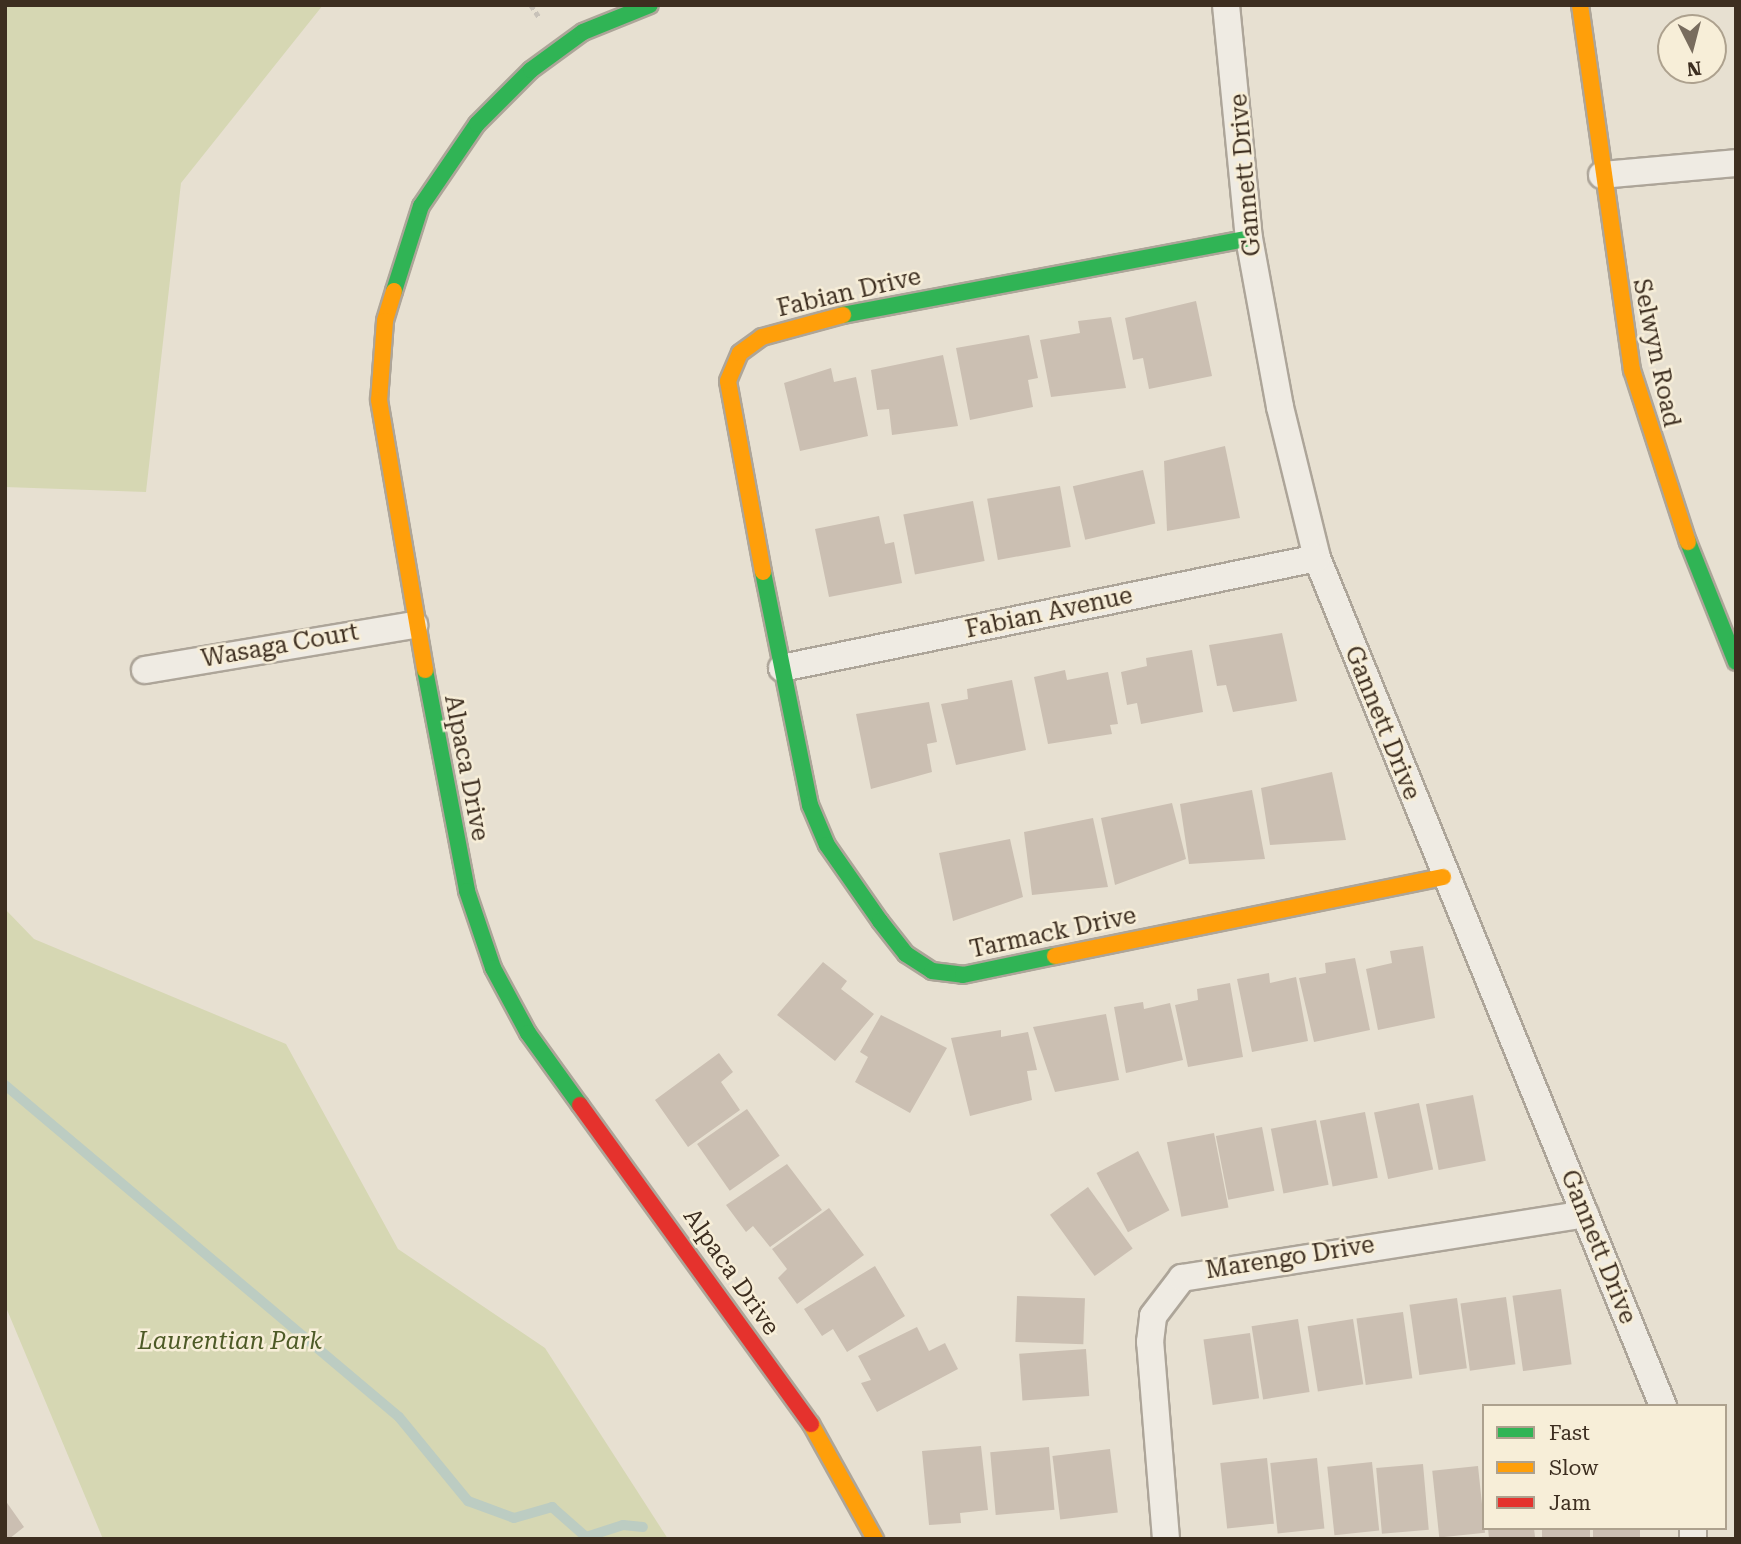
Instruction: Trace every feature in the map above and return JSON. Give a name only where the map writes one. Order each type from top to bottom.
[{"type":"street","name":"Alpaca Drive","points":[[650,5],[583,32],[531,70],[477,124],[421,206],[385,321],[379,400],[414,625],[467,891],[508,999],[828,1447],[875,1539]]},
{"type":"street","name":"Gannett Drive","points":[[1226,5],[1249,238],[1280,407],[1317,558],[1443,877],[1662,1404]]},
{"type":"street","name":"Selwyn Road","points":[[1580,5],[1589,40],[1602,175],[1632,370],[1678,518],[1736,662]]},
{"type":"street","name":"Selwyn Road","points":[[1589,40],[1592,5]]},
{"type":"street","points":[[1602,175],[1736,163]]},
{"type":"street","name":"Fabian Drive","points":[[782,668],[732,422],[728,380],[740,353],[762,337],[809,322],[1249,238]]},
{"type":"street","name":"Fabian Avenue","points":[[782,668],[1317,558]]},
{"type":"street","name":"Wasaga Court","points":[[145,670],[414,625]]},
{"type":"street","name":"Tarmack Drive","points":[[782,668],[799,766],[827,845],[906,954],[932,971],[962,975],[1443,877]]},
{"type":"street","name":"Marengo Drive","points":[[1166,1539],[1150,1342],[1153,1316],[1182,1278],[1585,1214]]},
{"type":"path","points":[[531,5],[538,17]]},
{"type":"green space","points":[[5,5],[323,5],[181,183],[146,492],[5,487]]},
{"type":"green space","name":"Laurentian Park","points":[[5,909],[34,939],[286,1044],[398,1249],[545,1348],[668,1539],[103,1539],[5,1305]]},
{"type":"building","points":[[1196,301],[1212,376],[1149,389],[1143,358],[1133,360],[1125,318]]},
{"type":"building","points":[[1111,317],[1126,388],[1051,397],[1040,340],[1080,333],[1078,321]]},
{"type":"building","points":[[1029,335],[1038,378],[1028,380],[1033,407],[970,420],[956,348]]},
{"type":"building","points":[[943,355],[958,426],[892,435],[889,409],[877,410],[871,370]]},
{"type":"building","points":[[831,368],[834,382],[856,377],[868,436],[800,451],[784,383]]},
{"type":"building","points":[[1225,446],[1240,518],[1167,531],[1164,461]]},
{"type":"building","points":[[1143,470],[1155,524],[1085,540],[1073,486]]},
{"type":"building","points":[[1060,486],[1071,547],[998,560],[987,499]]},
{"type":"building","points":[[973,501],[985,561],[915,574],[903,515]]},
{"type":"building","points":[[879,516],[885,544],[894,542],[902,583],[829,597],[815,529]]},
{"type":"building","points":[[1282,633],[1297,701],[1233,712],[1226,685],[1217,686],[1209,645]]},
{"type":"building","points":[[1192,650],[1203,712],[1141,724],[1137,703],[1127,705],[1121,672],[1147,666],[1146,658]]},
{"type":"building","points":[[1065,670],[1067,680],[1108,672],[1118,724],[1110,725],[1112,734],[1048,744],[1034,677]]},
{"type":"building","points":[[1012,680],[1026,750],[956,765],[941,704],[968,699],[967,689]]},
{"type":"building","points":[[929,702],[937,742],[927,744],[932,772],[871,789],[856,714]]},
{"type":"building","points":[[1332,772],[1346,840],[1270,845],[1261,788]]},
{"type":"building","points":[[1252,790],[1265,859],[1189,864],[1180,804]]},
{"type":"building","points":[[1172,803],[1186,859],[1115,885],[1101,818]]},
{"type":"building","points":[[1093,818],[1108,887],[1032,895],[1024,832]]},
{"type":"building","points":[[1010,839],[1023,897],[953,921],[939,853]]},
{"type":"building","points":[[1423,946],[1435,1018],[1378,1030],[1366,969],[1392,963],[1390,951]]},
{"type":"building","points":[[1355,958],[1370,1030],[1314,1042],[1299,978],[1326,973],[1325,963]]},
{"type":"building","points":[[823,962],[847,981],[841,989],[874,1014],[835,1061],[777,1015]]},
{"type":"building","points":[[1269,973],[1270,983],[1296,977],[1308,1041],[1252,1052],[1237,979]]},
{"type":"building","points":[[1230,983],[1243,1057],[1188,1067],[1175,1005],[1198,1000],[1197,989]]},
{"type":"building","points":[[1143,1002],[1144,1009],[1170,1003],[1183,1060],[1126,1073],[1114,1007]]},
{"type":"building","points":[[1106,1014],[1119,1080],[1055,1092],[1033,1027]]},
{"type":"building","points":[[881,1015],[947,1048],[910,1113],[855,1082],[868,1057],[860,1052]]},
{"type":"building","points":[[1001,1030],[1001,1037],[1028,1032],[1037,1070],[1027,1071],[1032,1100],[970,1116],[951,1038]]},
{"type":"building","points":[[719,1053],[733,1072],[721,1082],[740,1110],[688,1147],[655,1100]]},
{"type":"building","points":[[1473,1095],[1486,1161],[1439,1170],[1426,1104]]},
{"type":"building","points":[[1419,1103],[1433,1170],[1388,1179],[1374,1113]]},
{"type":"building","points":[[747,1109],[780,1156],[730,1191],[697,1144]]},
{"type":"building","points":[[1365,1112],[1378,1178],[1333,1187],[1320,1121]]},
{"type":"building","points":[[1316,1120],[1329,1185],[1283,1194],[1271,1129]]},
{"type":"building","points":[[1262,1127],[1274,1191],[1228,1200],[1216,1136]]},
{"type":"building","points":[[1214,1133],[1229,1208],[1181,1217],[1167,1142]]},
{"type":"building","points":[[1138,1151],[1169,1210],[1128,1232],[1097,1173]]},
{"type":"building","points":[[787,1164],[822,1210],[770,1247],[753,1226],[746,1232],[726,1205]]},
{"type":"building","points":[[1088,1187],[1133,1248],[1095,1276],[1050,1215]]},
{"type":"building","points":[[829,1208],[864,1255],[797,1304],[778,1278],[787,1269],[772,1249]]},
{"type":"building","points":[[875,1266],[905,1316],[847,1352],[833,1329],[822,1336],[804,1309]]},
{"type":"building","points":[[1561,1289],[1572,1364],[1523,1371],[1512,1296]]},
{"type":"building","points":[[1017,1296],[1085,1298],[1083,1344],[1015,1342]]},
{"type":"building","points":[[1506,1297],[1515,1364],[1470,1371],[1460,1303]]},
{"type":"building","points":[[1457,1298],[1467,1368],[1419,1375],[1409,1305]]},
{"type":"building","points":[[1403,1312],[1412,1378],[1366,1385],[1356,1319]]},
{"type":"building","points":[[1298,1319],[1310,1392],[1263,1399],[1252,1326]]},
{"type":"building","points":[[1353,1319],[1363,1384],[1318,1391],[1308,1326]]},
{"type":"building","points":[[917,1327],[929,1351],[945,1343],[958,1369],[877,1412],[861,1383],[871,1380],[858,1356]]},
{"type":"building","points":[[1250,1333],[1259,1398],[1213,1405],[1203,1340]]},
{"type":"building","points":[[1086,1349],[1089,1396],[1022,1401],[1019,1354]]},
{"type":"building","points":[[981,1446],[988,1510],[960,1513],[961,1523],[929,1525],[922,1451]]},
{"type":"building","points":[[1049,1447],[1054,1510],[996,1515],[990,1452]]},
{"type":"building","points":[[1110,1449],[1118,1513],[1060,1520],[1052,1456]]},
{"type":"building","points":[[1267,1458],[1274,1524],[1227,1529],[1220,1463]]},
{"type":"building","points":[[1317,1458],[1324,1529],[1278,1534],[1270,1463]]},
{"type":"building","points":[[1372,1462],[1379,1531],[1334,1535],[1327,1467]]},
{"type":"building","points":[[1423,1464],[1429,1530],[1382,1534],[1376,1468]]},
{"type":"building","points":[[1478,1466],[1482,1530],[1485,1533],[1439,1537],[1432,1471]]},
{"type":"building","points":[[5,1500],[24,1527],[9,1539],[5,1539]]},
{"type":"building","points":[[1488,1530],[1534,1530],[1535,1537],[1489,1539]]},
{"type":"building","points":[[1542,1530],[1590,1530],[1590,1539],[1542,1539]]},
{"type":"building","points":[[1593,1530],[1640,1530],[1640,1539],[1593,1539]]},
{"type":"waterway","points":[[5,1085],[399,1417],[468,1501],[514,1518],[552,1507],[586,1537],[623,1525],[643,1527]]},
{"type":"traffic: fast","points":[[394,291],[421,206],[477,124],[531,70],[583,32],[650,5]]},
{"type":"traffic: fast","points":[[843,315],[1249,238]]},
{"type":"traffic: fast","points":[[1688,542],[1736,662]]},
{"type":"traffic: fast","points":[[763,572],[810,805],[827,845],[880,921],[906,954],[932,971],[963,975],[1055,956]]},
{"type":"traffic: fast","points":[[425,670],[467,891],[493,968],[528,1033],[580,1105]]},
{"type":"traffic: slow","points":[[1580,5],[1632,370],[1688,542]]},
{"type":"traffic: slow","points":[[394,291],[385,321],[379,400],[425,670]]},
{"type":"traffic: slow","points":[[763,572],[728,381],[740,353],[762,337],[843,315]]},
{"type":"traffic: slow","points":[[1055,956],[1443,877]]},
{"type":"traffic: slow","points":[[811,1424],[875,1539]]},
{"type":"traffic: jam","points":[[580,1105],[811,1424]]}]
